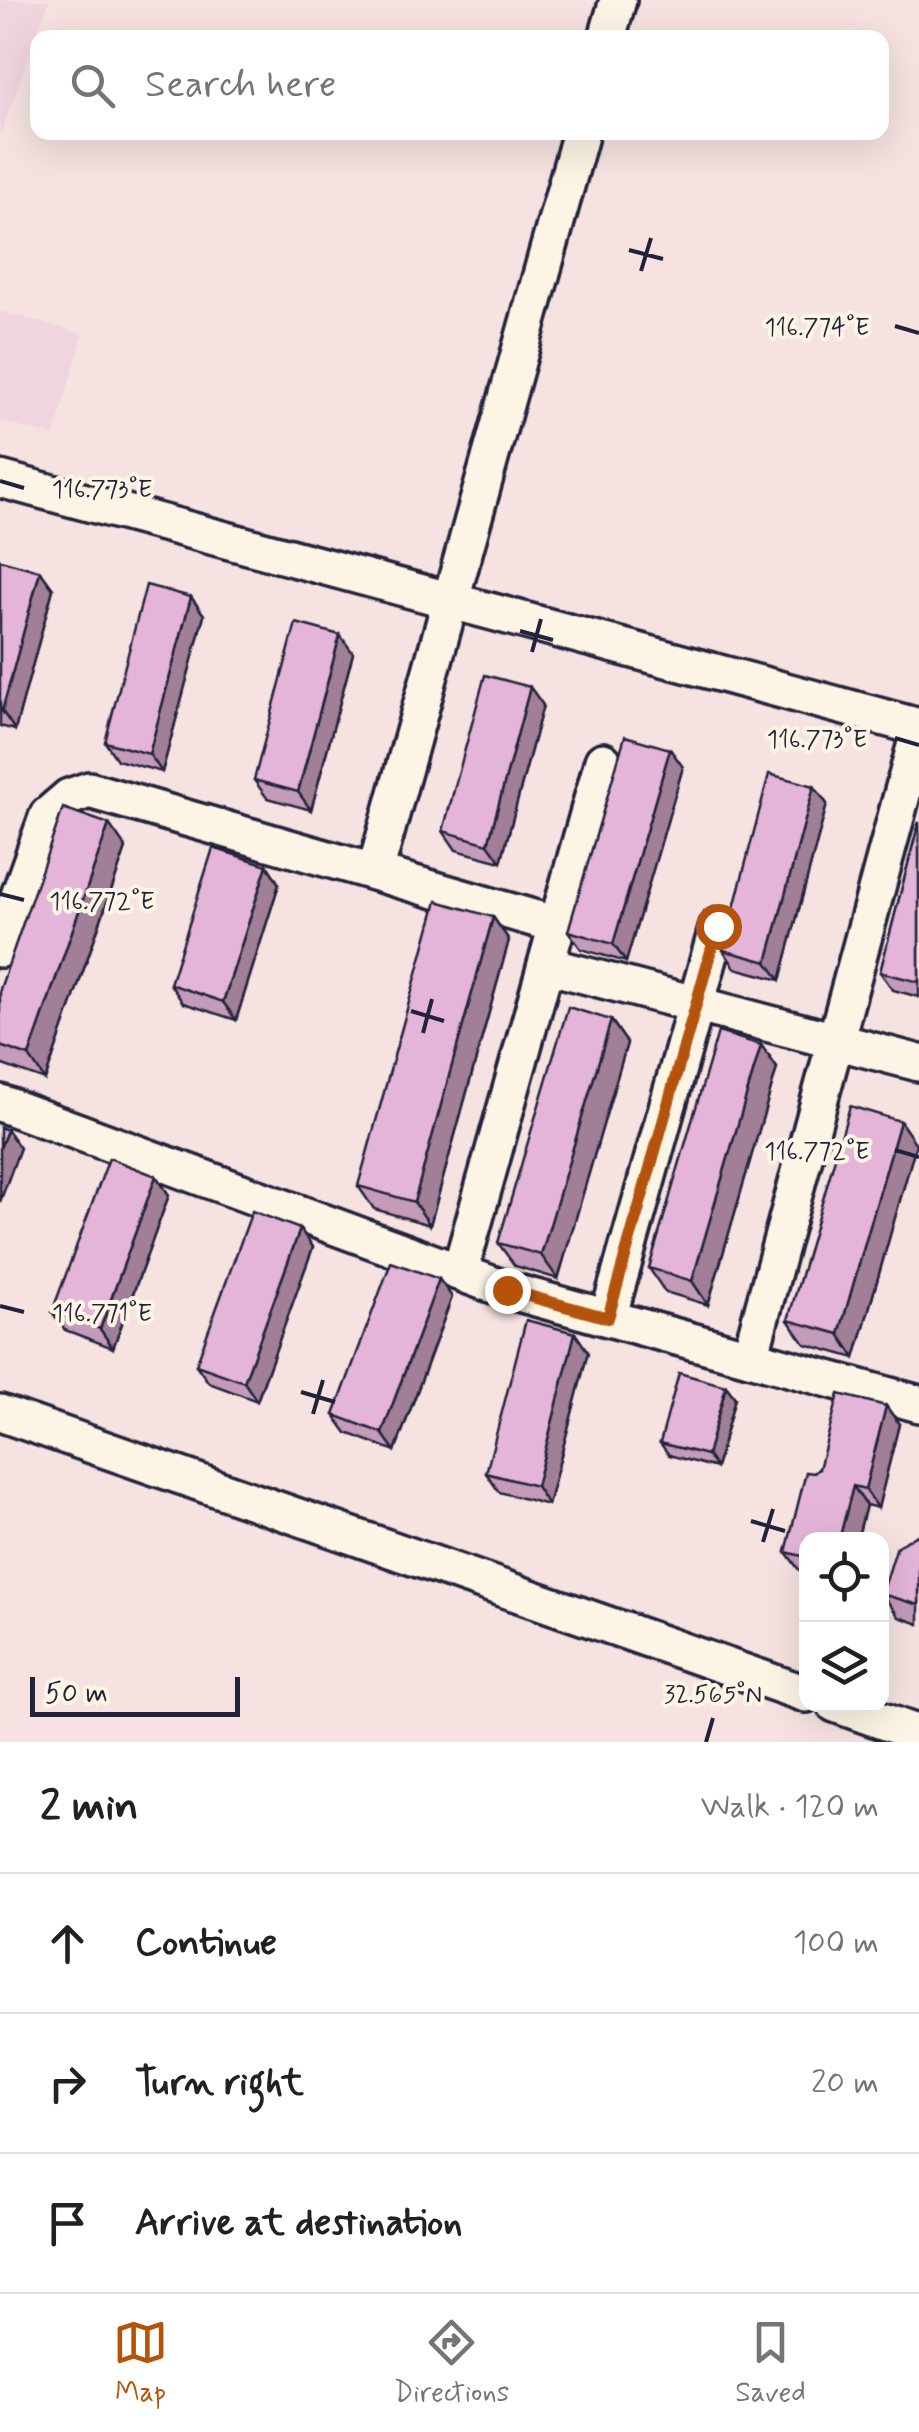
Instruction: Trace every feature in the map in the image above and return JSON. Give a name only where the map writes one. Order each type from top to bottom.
[{"type":"street","points":[[609,30],[618,0]]},
{"type":"street","points":[[375,872],[579,140]]},
{"type":"street","points":[[0,479],[919,729],[750,1357]]},
{"type":"street","points":[[461,1268],[603,761]]},
{"type":"street","points":[[0,949],[48,815],[69,797],[89,790],[557,926]]},
{"type":"street","points":[[608,1318],[718,926]]},
{"type":"street","points":[[546,965],[919,1063]]},
{"type":"street","points":[[0,1103],[507,1290],[750,1357],[917,1394]]},
{"type":"street","points":[[0,1413],[799,1692]]},
{"type":"street","points":[[858,1712],[919,1734]]},
{"type":"shaded area","points":[[0,0],[49,0],[38,30],[30,30],[30,53],[0,136]]},
{"type":"shaded area","points":[[0,311],[83,334],[54,436],[0,421]]},
{"type":"building","points":[[0,560],[40,571],[2,711],[0,711]]},
{"type":"building","points":[[146,585],[191,597],[149,754],[105,742]]},
{"type":"building","points":[[296,623],[340,635],[298,792],[254,780]]},
{"type":"building","points":[[485,675],[530,687],[488,844],[443,831]]},
{"type":"building","points":[[625,736],[670,749],[613,944],[568,931]]},
{"type":"building","points":[[769,774],[814,786],[767,962],[723,950]]},
{"type":"building","points":[[63,808],[109,824],[29,1056],[0,1046],[0,989]]},
{"type":"building","points":[[919,822],[919,982],[880,972]]},
{"type":"building","points":[[213,848],[267,865],[223,1002],[170,984]]},
{"type":"building","points":[[437,901],[493,917],[414,1202],[358,1186]]},
{"type":"building","points":[[568,1007],[611,1020],[541,1255],[498,1243]]},
{"type":"building","points":[[718,1032],[761,1045],[692,1281],[649,1268]]},
{"type":"building","points":[[850,1106],[900,1121],[839,1334],[788,1320]]},
{"type":"building","points":[[0,1127],[7,1130],[0,1148]]},
{"type":"building","points":[[109,1158],[156,1176],[100,1329],[52,1312]]},
{"type":"building","points":[[252,1211],[300,1229],[244,1382],[196,1365]]},
{"type":"building","points":[[391,1262],[439,1279],[382,1433],[334,1415]]},
{"type":"building","points":[[526,1320],[575,1333],[536,1486],[486,1473]]},
{"type":"building","points":[[679,1373],[726,1386],[707,1455],[660,1443]]},
{"type":"building","points":[[839,1394],[886,1406],[865,1489],[853,1486],[841,1532],[799,1532],[799,1555],[786,1552],[806,1472],[819,1469]]},
{"type":"building","points":[[919,1534],[919,1605],[889,1596],[889,1572],[897,1546]]},
{"type":"route","points":[[507,1290],[608,1318],[718,926]]}]
